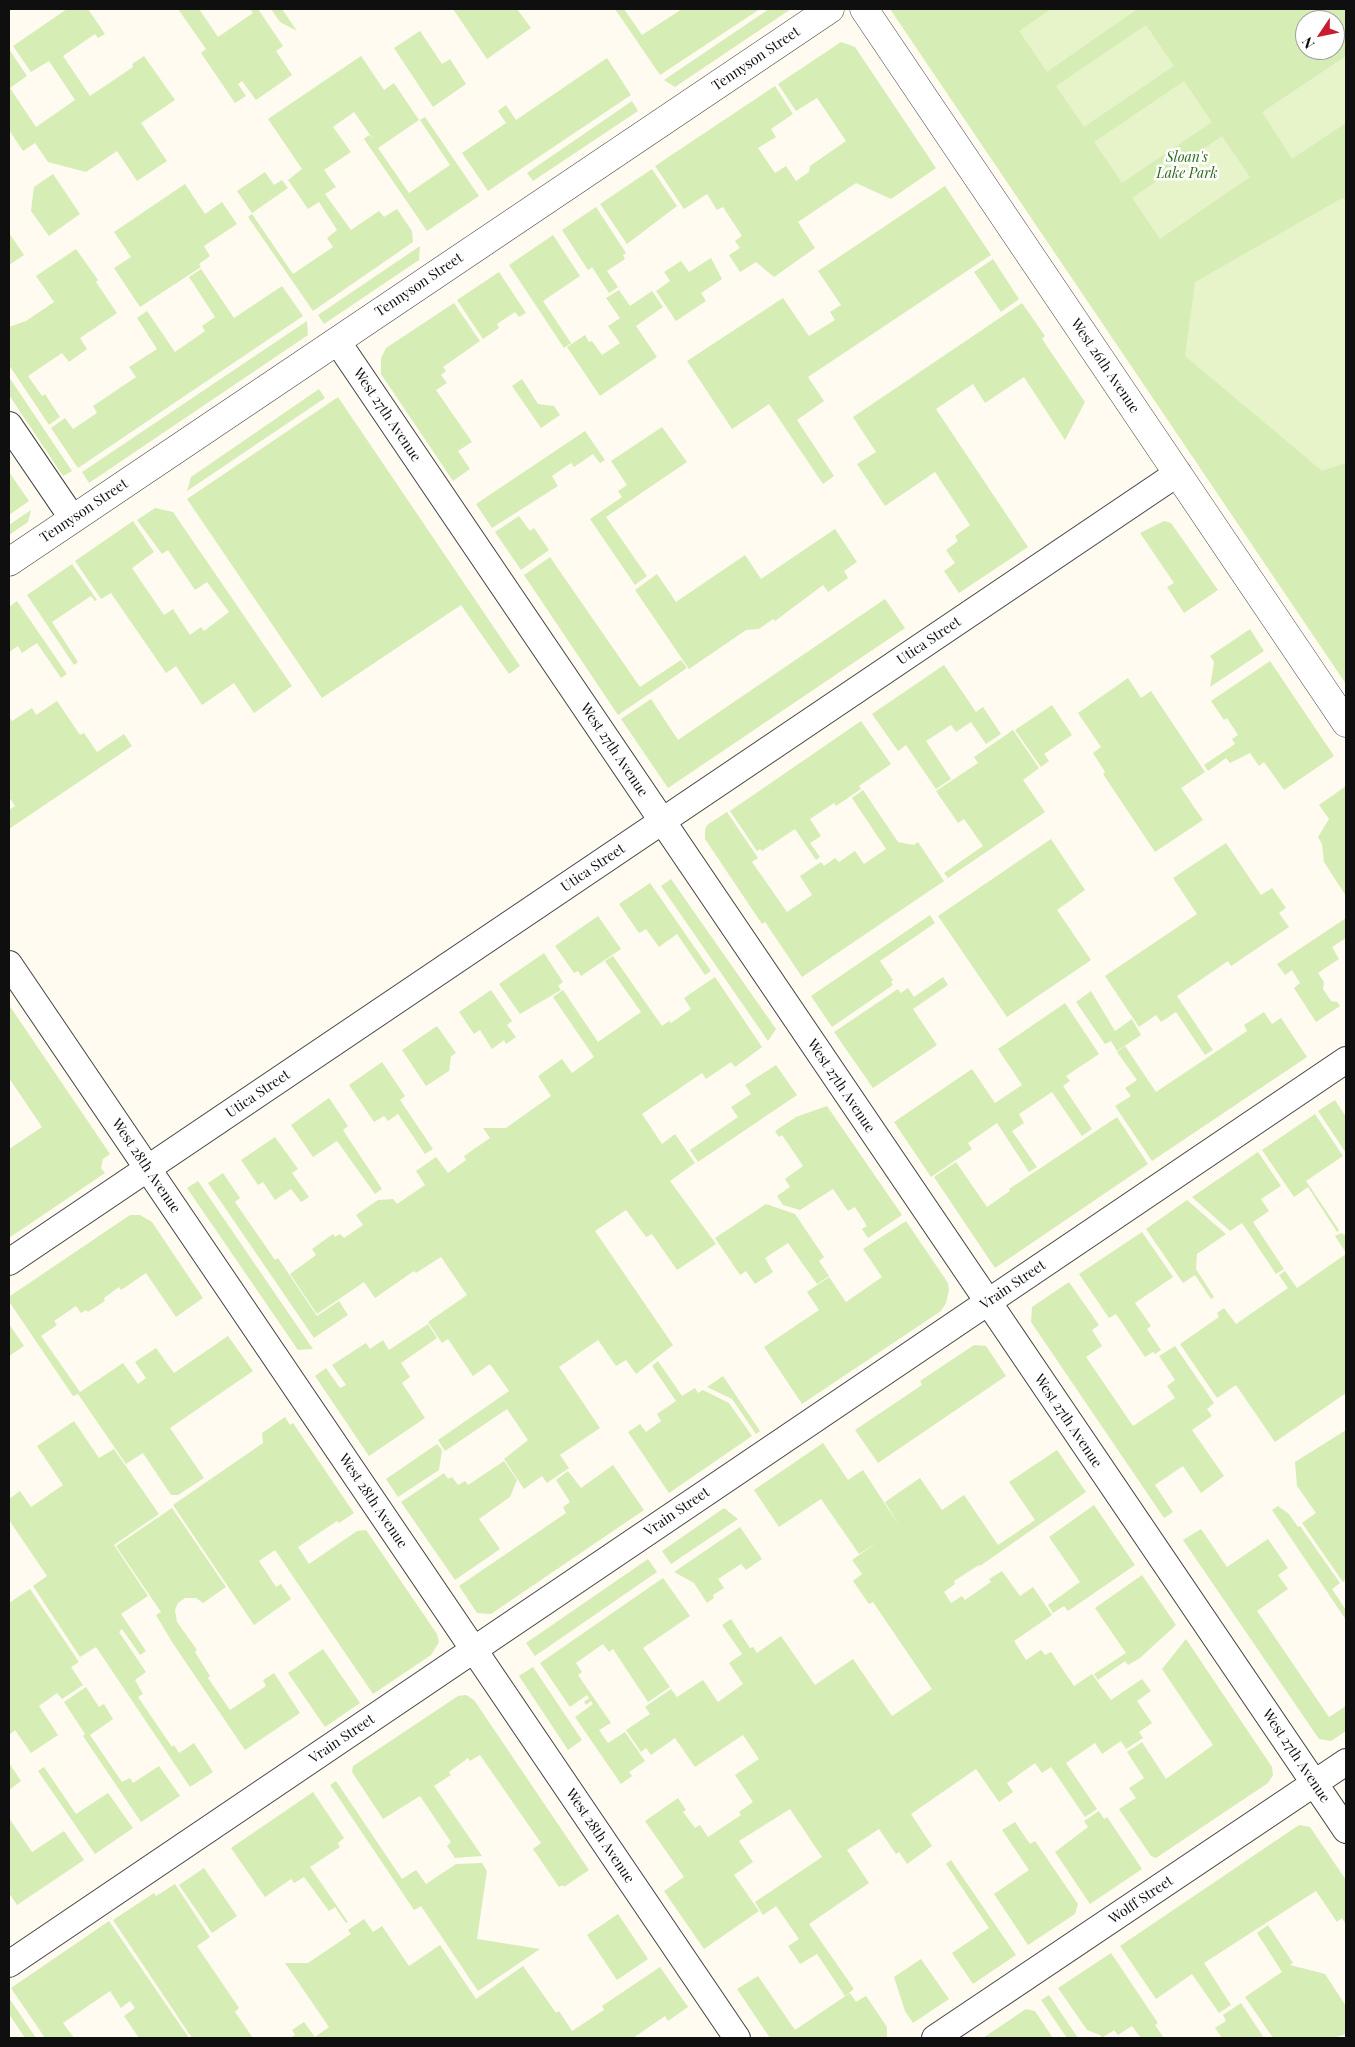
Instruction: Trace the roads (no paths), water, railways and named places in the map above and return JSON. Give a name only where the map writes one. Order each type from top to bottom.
[{"type":"street","name":"Tennyson Street","points":[[9,562],[830,9]]},
{"type":"street","name":"West 26th Avenue","points":[[864,9],[1346,723]]},
{"type":"street","name":"West 27th Avenue","points":[[337,341],[1346,1830]]},
{"type":"street","points":[[9,425],[73,519]]},
{"type":"street","name":"Utica Street","points":[[9,1262],[1178,473]]},
{"type":"street","name":"West 28th Avenue","points":[[9,964],[737,2038]]},
{"type":"street","name":"Vrain Street","points":[[9,1964],[1346,1060]]},
{"type":"street","name":"Wolff Street","points":[[935,2038],[1346,1762]]},
{"type":"park label","name":"Sloan's Lake Park","points":[[1187,166]]}]
